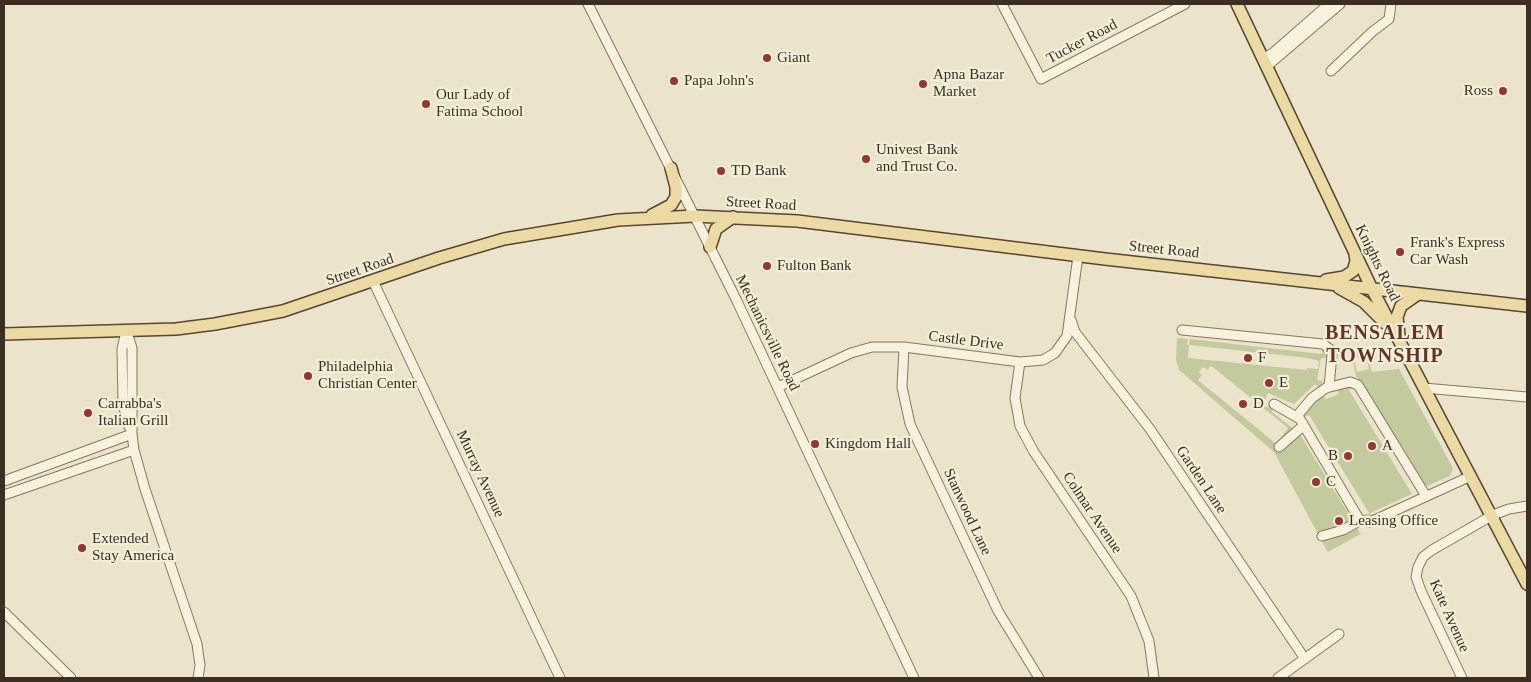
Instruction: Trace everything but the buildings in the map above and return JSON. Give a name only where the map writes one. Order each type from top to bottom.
[{"type":"main road","name":"Knights Road","points":[[1236,4],[1372,289],[1493,515],[1527,584]]},
{"type":"main road","points":[[645,218],[665,209],[674,201],[677,192],[671,168]]},
{"type":"main road","name":"Street Road","points":[[4,334],[191,327],[246,319],[308,303],[504,239],[579,225],[645,218],[695,216],[734,216],[797,221],[1078,256],[1527,306]]},
{"type":"main road","points":[[710,247],[716,229],[734,216]]},
{"type":"main road","points":[[1317,282],[1349,275],[1355,267],[1354,250]]},
{"type":"main road","points":[[1317,282],[1348,292],[1364,302],[1380,316],[1400,344]]},
{"type":"main road","points":[[1400,344],[1398,312],[1404,302],[1418,294]]},
{"type":"street","name":"Mechanicsville Road","points":[[588,4],[710,247],[914,678]]},
{"type":"street","name":"Tucker Road","points":[[1002,4],[1041,79],[1185,4]]},
{"type":"street","points":[[1265,62],[1329,4]]},
{"type":"street","points":[[1265,62],[1340,4]]},
{"type":"street","points":[[1331,71],[1372,32],[1390,19],[1391,4]]},
{"type":"street","name":"Castle Drive","points":[[778,388],[859,350],[888,346],[1020,362],[1035,362],[1054,353],[1067,336],[1071,320],[1078,256]]},
{"type":"street","name":"Murray Avenue","points":[[373,281],[560,678]]},
{"type":"street","name":"Garden Lane","points":[[1071,320],[1075,332],[1150,430],[1305,659]]},
{"type":"street","points":[[126,330],[122,349],[123,404],[145,489],[197,644],[200,665],[198,678]]},
{"type":"street","points":[[1182,330],[1323,344],[1331,350],[1332,355],[1329,386]]},
{"type":"street","name":"Stanwood Lane","points":[[904,347],[902,387],[910,424],[998,611],[1039,678]]},
{"type":"street","name":"Colmar Avenue","points":[[1020,362],[1015,398],[1020,426],[1034,452],[1131,596],[1148,641],[1154,678]]},
{"type":"street","points":[[1297,416],[1312,398],[1329,386],[1350,382],[1358,385],[1426,496]]},
{"type":"street","points":[[1424,388],[1527,397]]},
{"type":"street","points":[[1274,404],[1297,416],[1361,520]]},
{"type":"street","points":[[1279,447],[1303,426]]},
{"type":"street","points":[[4,481],[132,434]]},
{"type":"street","points":[[4,495],[134,450]]},
{"type":"street","points":[[1322,536],[1343,530],[1361,520],[1370,522],[1471,476]]},
{"type":"street","name":"Kate Avenue","points":[[1462,678],[1421,590],[1416,577],[1418,566],[1423,557],[1432,550],[1493,515],[1509,509],[1527,506]]},
{"type":"street","points":[[4,612],[70,678]]},
{"type":"street","points":[[1278,678],[1339,634]]},
{"type":"green space","points":[[1177,338],[1188,339],[1187,345],[1189,345],[1190,339],[1321,354],[1324,349],[1328,355],[1327,358],[1321,358],[1317,380],[1323,381],[1320,389],[1315,384],[1294,404],[1268,393],[1263,405],[1273,409],[1272,412],[1295,430],[1280,444],[1278,441],[1288,428],[1214,368],[1210,366],[1208,370],[1203,367],[1199,372],[1202,375],[1198,380],[1274,442],[1278,449],[1299,433],[1353,521],[1323,534],[1318,534],[1274,452],[1179,370],[1176,360]],"holes":[[[1189,345],[1308,358],[1319,361],[1318,369],[1307,368],[1307,370],[1188,358]]]},
{"type":"green space","points":[[1355,352],[1374,356],[1366,358],[1365,355],[1354,358],[1357,372],[1369,369],[1367,359],[1369,359],[1372,372],[1399,369],[1453,468],[1450,476],[1427,486],[1419,481],[1356,376],[1352,356]]},
{"type":"green space","points":[[1352,386],[1349,390],[1412,494],[1370,513],[1373,517],[1366,518],[1364,515],[1369,513],[1309,415],[1303,417],[1310,406],[1322,394],[1326,399],[1339,394],[1337,389]]},
{"type":"green space","points":[[1356,526],[1361,534],[1328,552],[1320,538]]},
{"type":"place","name":"Giant","points":[[767,58]]},
{"type":"place","name":"Papa John's","points":[[674,81]]},
{"type":"place","name":"Apna Bazar Market","points":[[923,84]]},
{"type":"place","name":"Ross","points":[[1503,91]]},
{"type":"place","name":"Our Lady of Fatima School","points":[[426,104]]},
{"type":"place","name":"Univest Bank and Trust Co.","points":[[866,159]]},
{"type":"place","name":"TD Bank","points":[[721,171]]},
{"type":"place","name":"Frank's Express Car Wash","points":[[1400,252]]},
{"type":"place","name":"Fulton Bank","points":[[767,266]]},
{"type":"place","name":"F","points":[[1248,358]]},
{"type":"place","name":"Philadelphia Christian Center","points":[[308,376]]},
{"type":"place","name":"E","points":[[1269,383]]},
{"type":"place","name":"D","points":[[1243,404]]},
{"type":"place","name":"Carrabba's Italian Grill","points":[[88,413]]},
{"type":"place","name":"Kingdom Hall","points":[[815,444]]},
{"type":"place","name":"A","points":[[1372,446]]},
{"type":"place","name":"B","points":[[1348,456]]},
{"type":"place","name":"C","points":[[1316,482]]},
{"type":"place","name":"Leasing Office","points":[[1339,521]]},
{"type":"place","name":"Extended Stay America","points":[[82,548]]},
{"type":"district","name":"BENSALEM TOWNSHIP","points":[[1385,346]]}]
